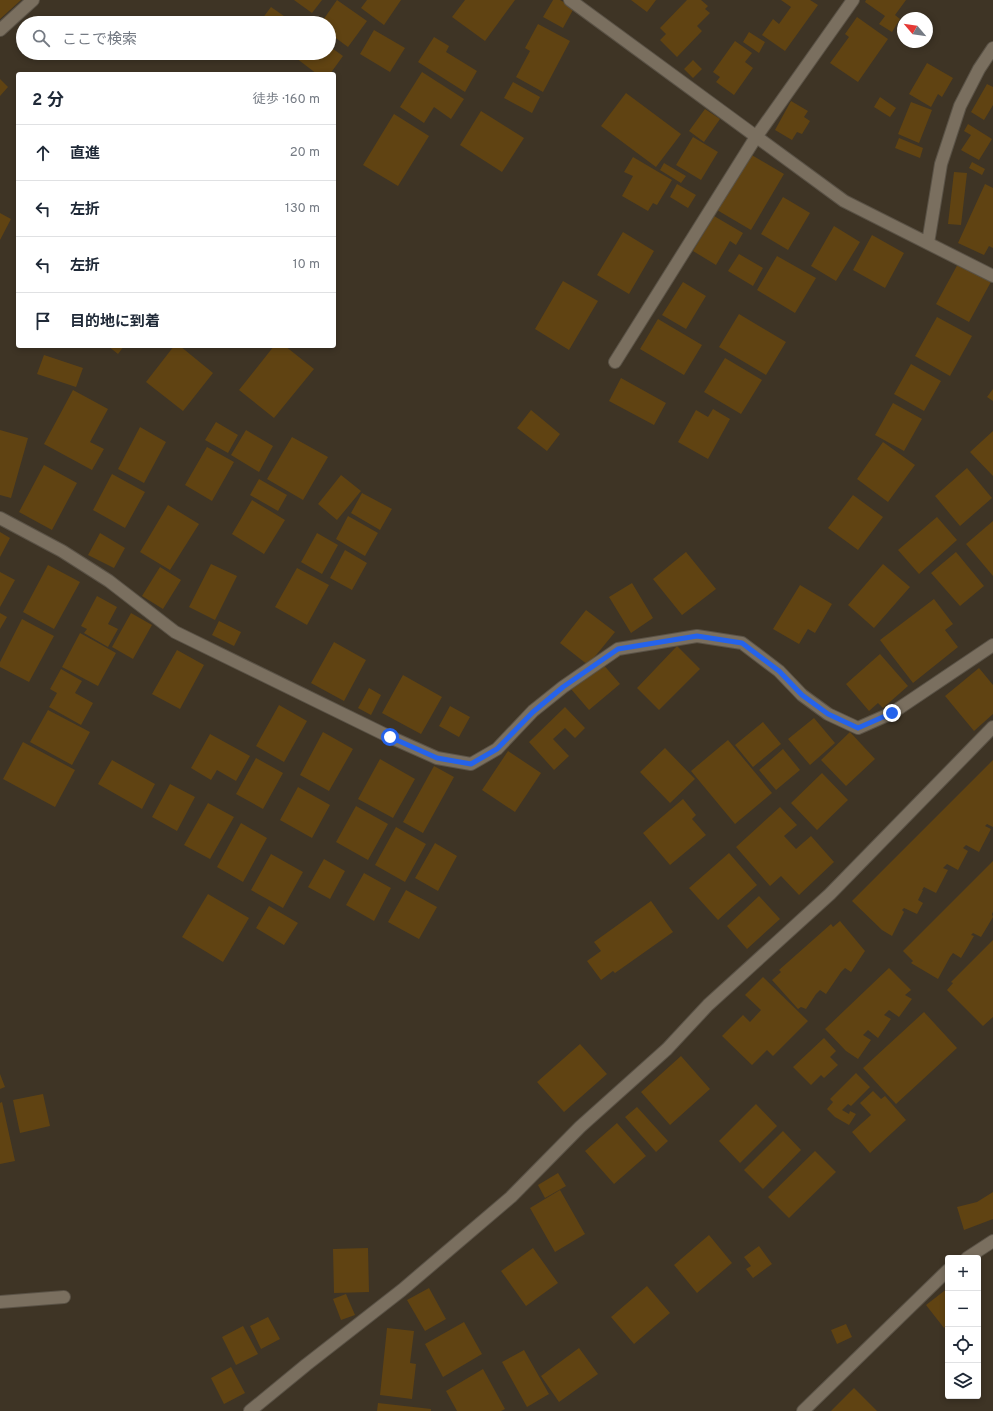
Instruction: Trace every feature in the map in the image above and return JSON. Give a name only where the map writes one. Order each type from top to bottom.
[{"type":"street","points":[[0,30],[33,0]]},
{"type":"street","points":[[570,0],[844,201],[993,276]]},
{"type":"street","points":[[615,362],[756,136],[853,0]]},
{"type":"street","points":[[928,243],[941,164],[960,106],[979,69],[992,54]]},
{"type":"street","points":[[0,518],[62,550],[109,581],[175,632],[390,737],[437,758],[471,764],[497,749],[533,712],[557,692],[618,649],[697,636],[742,643],[779,671],[802,695],[828,714],[858,728],[892,713],[993,645]]},
{"type":"street","points":[[250,1411],[402,1290],[511,1197],[580,1127],[667,1049],[708,1005],[830,894],[993,727]]},
{"type":"street","points":[[972,1255],[993,1241]]},
{"type":"street","points":[[803,1411],[945,1273]]},
{"type":"street","points":[[0,1302],[64,1297]]},
{"type":"building","points":[[0,0],[21,0],[0,19]]},
{"type":"building","points":[[294,0],[322,0],[312,13]]},
{"type":"building","points":[[337,0],[367,21],[348,47],[336,38],[336,16],[326,16]]},
{"type":"building","points":[[367,0],[401,0],[384,25],[361,8]]},
{"type":"building","points":[[465,0],[515,0],[485,41],[452,17]]},
{"type":"building","points":[[553,0],[560,0],[574,8],[563,28],[543,17]]},
{"type":"building","points":[[631,0],[656,0],[647,12]]},
{"type":"building","points":[[687,0],[701,0],[708,6],[705,9],[710,13],[697,26],[702,31],[677,57],[660,40],[666,34],[660,28]]},
{"type":"building","points":[[781,0],[810,0],[818,5],[785,51],[762,35],[773,19],[779,24],[791,7]]},
{"type":"building","points":[[866,0],[906,0],[895,15],[897,17],[897,24],[892,32],[879,24],[885,16],[865,2]]},
{"type":"building","points":[[271,7],[284,16],[264,16]]},
{"type":"building","points":[[857,17],[888,39],[858,82],[830,63],[849,37],[845,34]]},
{"type":"building","points":[[538,24],[570,41],[543,92],[516,77],[530,51],[525,48]]},
{"type":"building","points":[[374,30],[405,48],[390,72],[360,54]]},
{"type":"building","points":[[749,32],[765,42],[759,53],[743,42]]},
{"type":"building","points":[[434,37],[449,46],[446,52],[477,71],[465,92],[418,62]]},
{"type":"building","points":[[735,41],[752,53],[745,62],[753,68],[734,95],[716,82],[720,77],[713,72]]},
{"type":"building","points":[[336,51],[343,56],[331,72],[314,72],[299,60],[336,60]]},
{"type":"building","points":[[693,60],[702,69],[693,78],[684,69]]},
{"type":"building","points":[[927,63],[953,78],[942,97],[938,94],[931,107],[909,94]]},
{"type":"building","points":[[422,72],[464,99],[451,119],[434,107],[424,123],[400,107]]},
{"type":"building","points":[[0,79],[8,87],[0,96]]},
{"type":"building","points":[[513,82],[540,97],[532,113],[504,98]]},
{"type":"building","points":[[987,84],[993,87],[993,105],[984,120],[971,112]]},
{"type":"building","points":[[626,93],[681,134],[656,167],[601,126]]},
{"type":"building","points":[[880,97],[896,108],[890,117],[874,107]]},
{"type":"building","points":[[791,101],[808,111],[804,117],[810,121],[802,134],[797,132],[792,140],[775,130]]},
{"type":"building","points":[[911,102],[932,110],[919,143],[898,134]]},
{"type":"building","points":[[705,109],[720,119],[704,142],[689,131]]},
{"type":"building","points":[[481,111],[524,138],[502,172],[460,145]]},
{"type":"building","points":[[394,114],[429,136],[398,186],[363,165]]},
{"type":"building","points":[[968,124],[992,139],[979,160],[961,150],[971,135],[964,131]]},
{"type":"building","points":[[693,137],[718,152],[701,180],[676,165]]},
{"type":"building","points":[[899,138],[923,148],[920,158],[895,148]]},
{"type":"building","points":[[750,154],[784,174],[751,230],[717,210]]},
{"type":"building","points":[[633,157],[672,180],[657,205],[653,203],[648,211],[622,196],[633,176],[624,172]]},
{"type":"building","points":[[972,162],[985,169],[982,175],[969,168]]},
{"type":"building","points":[[664,163],[686,176],[681,183],[660,170]]},
{"type":"building","points":[[954,172],[967,173],[961,225],[948,224]]},
{"type":"building","points":[[677,184],[696,195],[688,208],[670,197]]},
{"type":"building","points":[[985,184],[993,188],[993,248],[989,246],[984,255],[958,243]]},
{"type":"building","points":[[783,197],[810,213],[788,250],[761,234]]},
{"type":"building","points":[[0,213],[11,219],[0,240]]},
{"type":"building","points":[[714,216],[743,233],[736,245],[730,241],[716,265],[693,251]]},
{"type":"building","points":[[834,226],[860,242],[836,281],[811,266]]},
{"type":"building","points":[[623,232],[654,251],[629,294],[597,275]]},
{"type":"building","points":[[872,235],[904,253],[885,288],[853,270]]},
{"type":"building","points":[[739,254],[763,268],[753,286],[728,271]]},
{"type":"building","points":[[777,256],[816,278],[795,313],[757,290]]},
{"type":"building","points":[[959,262],[992,280],[969,322],[936,304]]},
{"type":"building","points":[[563,281],[598,301],[569,350],[535,329]]},
{"type":"building","points":[[683,282],[706,296],[686,329],[662,315]]},
{"type":"building","points":[[739,314],[786,342],[766,375],[719,347]]},
{"type":"building","points":[[937,317],[972,336],[950,376],[915,356]]},
{"type":"building","points":[[658,319],[702,345],[684,375],[640,349]]},
{"type":"building","points":[[110,348],[122,348],[118,354]]},
{"type":"building","points":[[172,348],[182,348],[213,373],[183,411],[146,382]]},
{"type":"building","points":[[272,348],[288,348],[314,369],[274,418],[239,390]]},
{"type":"building","points":[[44,355],[83,368],[76,387],[37,374]]},
{"type":"building","points":[[725,358],[762,380],[741,414],[704,392]]},
{"type":"building","points":[[911,364],[941,381],[924,411],[894,394]]},
{"type":"building","points":[[621,378],[666,403],[654,425],[609,401]]},
{"type":"building","points":[[993,389],[993,401],[987,397]]},
{"type":"building","points":[[73,390],[108,409],[90,442],[104,449],[92,470],[44,444]]},
{"type":"building","points":[[893,403],[922,419],[904,451],[875,435]]},
{"type":"building","points":[[713,409],[730,419],[708,459],[678,442],[696,410],[708,417]]},
{"type":"building","points":[[531,410],[560,434],[547,451],[517,428]]},
{"type":"building","points":[[216,422],[238,435],[228,453],[205,440]]},
{"type":"building","points":[[140,427],[166,442],[144,483],[118,469]]},
{"type":"building","points":[[0,430],[28,438],[11,498],[0,495]]},
{"type":"building","points":[[246,430],[273,446],[259,472],[231,455]]},
{"type":"building","points":[[993,431],[993,476],[970,452]]},
{"type":"building","points":[[292,437],[328,457],[303,500],[267,479]]},
{"type":"building","points":[[883,442],[915,465],[888,502],[857,479]]},
{"type":"building","points":[[207,447],[234,462],[212,501],[185,485]]},
{"type":"building","points":[[44,465],[77,483],[52,530],[19,512]]},
{"type":"building","points":[[967,468],[992,498],[960,526],[935,496]]},
{"type":"building","points":[[112,474],[145,492],[125,528],[93,510]]},
{"type":"building","points":[[341,475],[361,491],[337,520],[318,504]]},
{"type":"building","points":[[259,479],[287,495],[278,511],[250,495]]},
{"type":"building","points":[[362,493],[392,509],[380,530],[351,513]]},
{"type":"building","points":[[853,495],[883,517],[858,550],[828,528]]},
{"type":"building","points":[[252,500],[285,520],[264,554],[232,534]]},
{"type":"building","points":[[168,505],[199,524],[170,570],[140,552]]},
{"type":"building","points":[[348,516],[378,533],[365,556],[336,539]]},
{"type":"building","points":[[937,517],[957,540],[919,574],[898,550]]},
{"type":"building","points":[[993,521],[993,576],[966,544]]},
{"type":"building","points":[[0,532],[10,538],[0,557]]},
{"type":"building","points":[[100,533],[125,548],[114,568],[88,555]]},
{"type":"building","points":[[317,533],[338,545],[322,574],[301,562]]},
{"type":"building","points":[[345,550],[367,563],[352,590],[330,578]]},
{"type":"building","points":[[686,552],[716,589],[682,615],[653,579]]},
{"type":"building","points":[[956,552],[984,586],[960,606],[931,573]]},
{"type":"building","points":[[211,564],[237,576],[215,620],[189,607]]},
{"type":"building","points":[[883,564],[910,587],[874,628],[848,605]]},
{"type":"building","points":[[48,565],[80,582],[54,629],[23,612]]},
{"type":"building","points":[[160,567],[181,580],[163,609],[142,596]]},
{"type":"building","points":[[297,568],[329,585],[307,625],[275,607]]},
{"type":"building","points":[[0,572],[15,580],[0,607]]},
{"type":"building","points":[[632,583],[653,618],[631,633],[609,597]]},
{"type":"building","points":[[800,585],[832,604],[815,633],[808,629],[799,644],[773,629]]},
{"type":"building","points":[[97,596],[117,607],[108,624],[118,629],[108,647],[84,633],[87,629],[81,626]]},
{"type":"building","points":[[934,599],[953,624],[945,630],[958,647],[913,683],[880,640]]},
{"type":"building","points":[[586,610],[615,632],[588,665],[560,643]]},
{"type":"building","points":[[0,613],[7,617],[0,629]]},
{"type":"building","points":[[131,613],[152,625],[133,659],[112,647]]},
{"type":"building","points":[[22,619],[54,636],[29,682],[0,667],[0,662]]},
{"type":"building","points":[[219,621],[241,632],[234,646],[212,635]]},
{"type":"building","points":[[80,633],[116,653],[98,686],[62,667]]},
{"type":"building","points":[[334,642],[366,660],[344,701],[311,683]]},
{"type":"building","points":[[677,646],[700,669],[659,710],[637,688]]},
{"type":"building","points":[[177,650],[204,665],[180,709],[152,694]]},
{"type":"building","points":[[880,654],[908,686],[883,708],[878,703],[869,711],[846,684]]},
{"type":"building","points":[[602,663],[620,684],[589,710],[571,689]]},
{"type":"building","points":[[979,668],[993,685],[993,714],[974,731],[945,696]]},
{"type":"building","points":[[61,669],[82,681],[75,693],[93,703],[81,725],[49,707],[57,693],[50,689]]},
{"type":"building","points":[[403,675],[442,697],[421,734],[382,713]]},
{"type":"building","points":[[369,688],[381,695],[371,715],[358,708]]},
{"type":"building","points":[[279,705],[307,721],[284,762],[256,746]]},
{"type":"building","points":[[450,706],[470,717],[459,737],[439,726]]},
{"type":"building","points":[[565,707],[585,728],[575,738],[565,728],[553,739],[569,756],[554,770],[529,742]]},
{"type":"building","points":[[48,710],[90,732],[72,765],[30,742]]},
{"type":"building","points":[[814,718],[835,743],[810,765],[788,739]]},
{"type":"building","points":[[763,722],[781,744],[753,767],[735,745]]},
{"type":"building","points":[[323,732],[353,749],[329,791],[300,775]]},
{"type":"building","points":[[850,732],[875,759],[846,786],[821,760]]},
{"type":"building","points":[[210,734],[250,756],[236,781],[217,770],[211,780],[191,768]]},
{"type":"building","points":[[728,740],[772,793],[735,824],[691,771]]},
{"type":"building","points":[[23,742],[75,770],[55,807],[3,779]]},
{"type":"building","points":[[665,748],[695,779],[670,803],[640,772]]},
{"type":"building","points":[[783,749],[800,770],[776,790],[759,770]]},
{"type":"building","points":[[508,751],[541,773],[515,812],[482,790]]},
{"type":"building","points":[[256,758],[283,773],[263,809],[236,794]]},
{"type":"building","points":[[380,759],[415,779],[393,818],[358,799]]},
{"type":"building","points":[[112,760],[155,784],[142,809],[98,784]]},
{"type":"building","points":[[993,760],[993,827],[987,824],[985,826],[991,829],[979,852],[966,845],[963,848],[968,851],[958,870],[947,864],[943,868],[948,870],[936,893],[924,887],[918,900],[923,903],[917,914],[904,908],[902,910],[904,912],[892,936],[882,930],[852,901]]},
{"type":"building","points":[[434,766],[454,777],[423,833],[403,822]]},
{"type":"building","points":[[822,773],[848,800],[817,830],[791,803]]},
{"type":"building","points":[[170,784],[195,797],[177,831],[152,817]]},
{"type":"building","points":[[298,787],[330,805],[312,838],[280,820]]},
{"type":"building","points":[[683,799],[696,815],[692,819],[706,835],[670,865],[643,833]]},
{"type":"building","points":[[208,803],[234,817],[210,859],[184,845]]},
{"type":"building","points":[[356,806],[388,824],[368,860],[336,842]]},
{"type":"building","points":[[780,807],[797,825],[784,836],[796,849],[811,836],[834,862],[799,895],[781,876],[770,886],[736,847]]},
{"type":"building","points":[[241,823],[267,838],[243,882],[217,867]]},
{"type":"building","points":[[396,827],[426,844],[405,882],[375,865]]},
{"type":"building","points":[[435,843],[457,856],[438,891],[415,878]]},
{"type":"building","points":[[729,853],[757,885],[718,920],[689,888]]},
{"type":"building","points":[[271,854],[303,872],[283,908],[251,890]]},
{"type":"building","points":[[324,859],[345,871],[330,899],[308,887]]},
{"type":"building","points":[[993,861],[993,917],[981,937],[973,933],[971,935],[974,936],[961,958],[953,953],[938,979],[911,963],[913,961],[903,951]]},
{"type":"building","points":[[364,873],[391,888],[374,921],[346,905]]},
{"type":"building","points":[[406,890],[437,907],[419,939],[388,922]]},
{"type":"building","points":[[208,894],[249,918],[223,962],[182,937]]},
{"type":"building","points":[[759,896],[780,919],[747,949],[727,926]]},
{"type":"building","points":[[651,901],[673,932],[615,973],[613,971],[601,980],[587,961],[601,951],[594,942]]},
{"type":"building","points":[[269,906],[298,923],[284,945],[256,928]]},
{"type":"building","points":[[840,921],[865,951],[851,972],[845,968],[826,994],[820,990],[806,1009],[801,1007],[798,1009],[772,980],[781,972],[779,970],[831,924],[833,927]]},
{"type":"building","points":[[993,940],[993,1017],[983,1026],[947,990],[953,983],[951,982]]},
{"type":"building","points":[[889,968],[911,990],[905,995],[912,999],[899,1017],[889,1010],[884,1015],[891,1019],[878,1038],[868,1030],[863,1035],[871,1040],[858,1059],[846,1051],[825,1029]]},
{"type":"building","points":[[763,977],[808,1021],[773,1056],[767,1050],[752,1065],[722,1036],[743,1015],[750,1022],[761,1010],[745,995]]},
{"type":"building","points":[[924,1012],[957,1048],[896,1104],[863,1068]]},
{"type":"building","points":[[824,1038],[836,1051],[830,1057],[838,1065],[824,1078],[821,1075],[811,1085],[793,1067]]},
{"type":"building","points":[[580,1044],[607,1074],[564,1112],[537,1082]]},
{"type":"building","points":[[681,1056],[710,1089],[670,1125],[641,1092]]},
{"type":"building","points":[[856,1073],[870,1087],[851,1106],[848,1104],[842,1110],[849,1114],[850,1111],[856,1114],[849,1125],[835,1117],[827,1109],[833,1102],[830,1099]]},
{"type":"building","points":[[0,1074],[5,1087],[0,1089]]},
{"type":"building","points":[[873,1091],[881,1099],[885,1096],[906,1120],[870,1153],[852,1132],[871,1115],[860,1103]]},
{"type":"building","points":[[43,1094],[50,1126],[20,1133],[13,1100]]},
{"type":"building","points":[[2,1102],[15,1161],[0,1164],[0,1103]]},
{"type":"building","points":[[756,1104],[777,1126],[740,1163],[719,1141]]},
{"type":"building","points":[[637,1107],[668,1141],[656,1152],[625,1117]]},
{"type":"building","points":[[617,1123],[646,1156],[614,1184],[585,1151]]},
{"type":"building","points":[[783,1131],[801,1150],[763,1189],[744,1170]]},
{"type":"building","points":[[815,1151],[836,1172],[789,1218],[768,1197]]},
{"type":"building","points":[[558,1173],[566,1186],[545,1198],[538,1185]]},
{"type":"building","points":[[560,1190],[585,1234],[555,1252],[530,1208]]},
{"type":"building","points":[[993,1192],[993,1219],[964,1230],[957,1207],[977,1202]]},
{"type":"building","points":[[709,1235],[732,1263],[697,1293],[674,1265]]},
{"type":"building","points":[[759,1246],[772,1264],[753,1278],[746,1269],[751,1266],[744,1257]]},
{"type":"building","points":[[368,1248],[369,1292],[334,1293],[333,1249]]},
{"type":"building","points":[[533,1248],[558,1283],[526,1306],[501,1271]]},
{"type":"building","points":[[647,1286],[670,1313],[634,1344],[611,1317]]},
{"type":"building","points":[[429,1288],[446,1319],[425,1331],[407,1300]]},
{"type":"building","points":[[945,1290],[944,1328],[926,1305]]},
{"type":"building","points":[[346,1294],[355,1315],[341,1320],[333,1299]]},
{"type":"building","points":[[268,1317],[280,1339],[261,1349],[250,1326]]},
{"type":"building","points":[[464,1322],[482,1354],[443,1377],[425,1344]]},
{"type":"building","points":[[846,1324],[852,1337],[837,1344],[831,1330]]},
{"type":"building","points":[[243,1326],[258,1354],[236,1365],[222,1337]]},
{"type":"building","points":[[387,1328],[414,1331],[410,1363],[416,1364],[412,1399],[380,1395]]},
{"type":"building","points":[[579,1348],[598,1374],[559,1402],[541,1376]]},
{"type":"building","points":[[524,1350],[549,1394],[527,1407],[502,1362]]},
{"type":"building","points":[[231,1367],[245,1393],[224,1404],[211,1378]]},
{"type":"building","points":[[483,1369],[505,1409],[501,1411],[457,1411],[446,1391]]},
{"type":"building","points":[[854,1388],[877,1411],[831,1411]]},
{"type":"building","points":[[378,1403],[431,1409],[431,1411],[377,1411]]},
{"type":"route","points":[[390,737],[437,758],[471,764],[497,749],[533,712],[563,687],[618,649],[697,636],[742,643],[779,671],[802,695],[828,714],[858,728],[892,713]]}]
